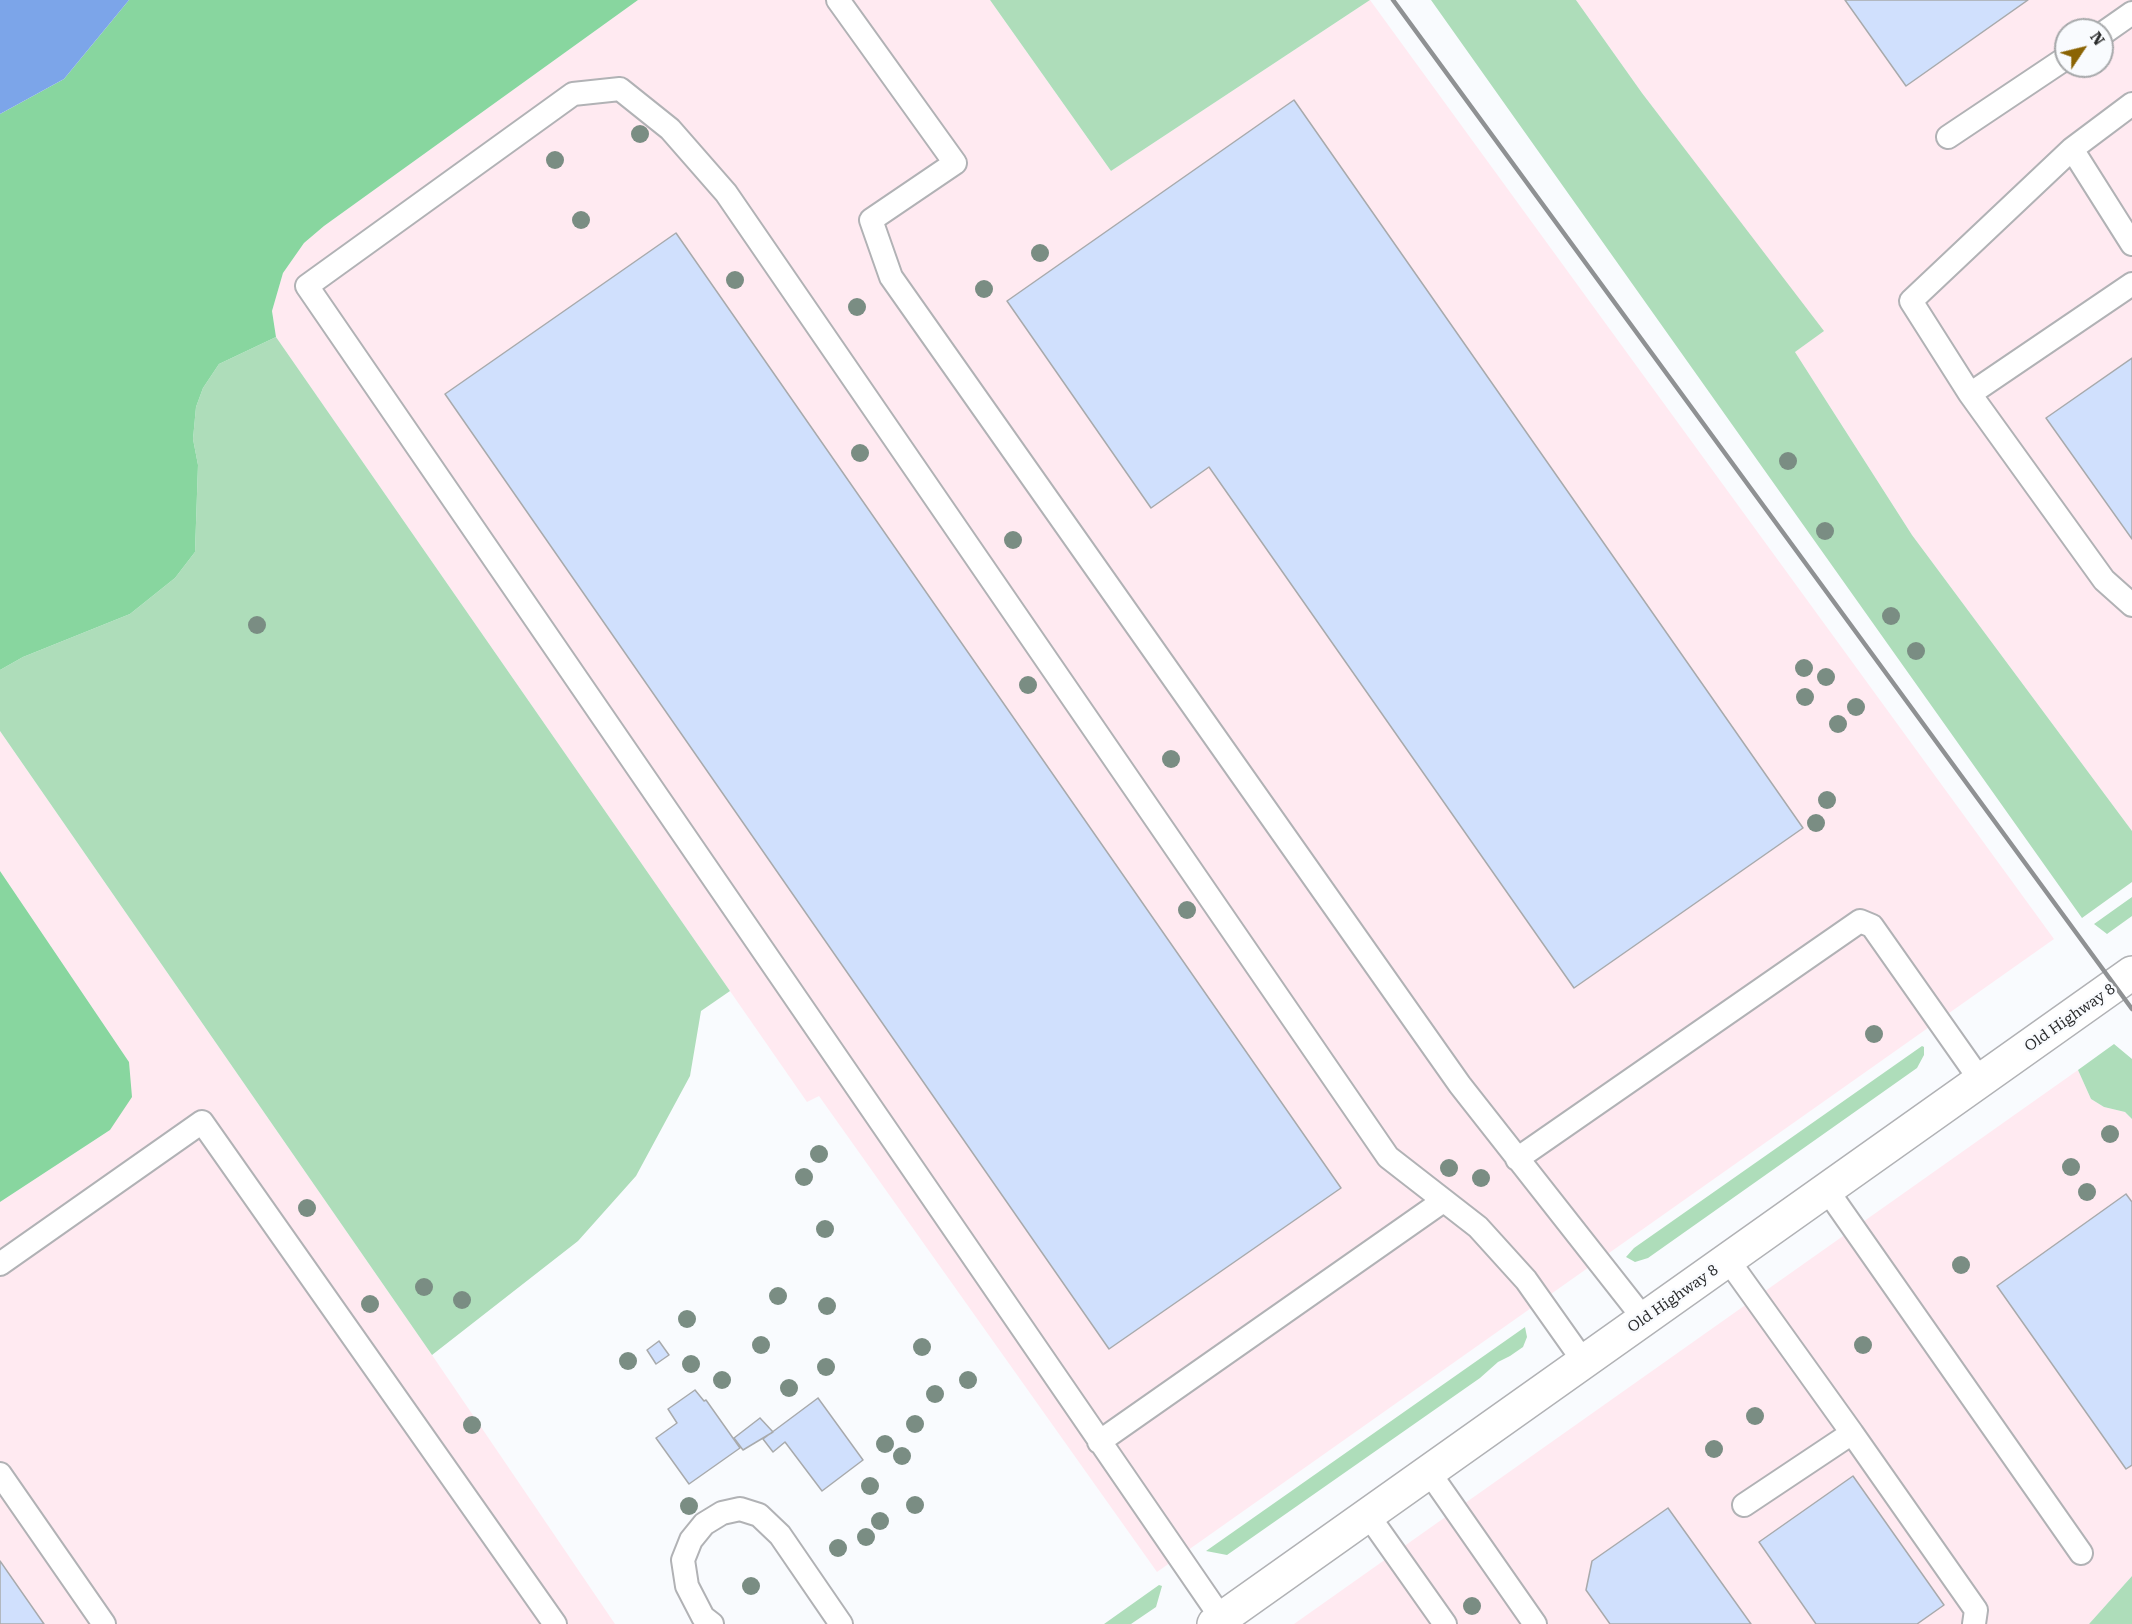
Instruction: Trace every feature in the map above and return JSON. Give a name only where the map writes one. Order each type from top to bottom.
[{"type":"street","name":"Old Highway 8","points":[[1218,1621],[2132,974]]},
{"type":"lane","points":[[838,0],[955,163],[871,220],[891,277],[1460,1085],[1644,1319]]},
{"type":"lane","points":[[2114,26],[2132,14]]},
{"type":"lane","points":[[1948,137],[2054,66]]},
{"type":"lane","points":[[1218,1621],[1099,1442],[307,286],[573,94],[620,89],[670,129],[726,193],[1388,1157],[1478,1227],[1526,1280],[1584,1362]]},
{"type":"lane","points":[[2132,104],[2072,149],[1911,301],[1970,394],[2104,580],[2132,605]]},
{"type":"lane","points":[[2072,149],[2132,244]]},
{"type":"lane","points":[[1970,394],[2132,284]]},
{"type":"lane","points":[[1517,1159],[1860,921],[1872,926],[1981,1080]]},
{"type":"lane","points":[[0,1264],[202,1122],[555,1624]]},
{"type":"lane","points":[[1827,1190],[2081,1553]]},
{"type":"lane","points":[[1099,1442],[1443,1201]]},
{"type":"lane","points":[[1728,1260],[1976,1610],[1974,1624]]},
{"type":"lane","points":[[1744,1505],[1852,1433]]},
{"type":"lane","points":[[1429,1472],[1535,1624]]},
{"type":"lane","points":[[0,1474],[104,1624]]},
{"type":"lane","points":[[712,1624],[703,1617],[687,1586],[684,1560],[691,1540],[704,1524],[722,1513],[740,1509],[759,1515],[780,1535],[841,1624]]},
{"type":"lane","points":[[1368,1515],[1445,1624]]},
{"type":"shaded area","points":[[638,0],[990,0],[1111,171],[1370,0],[2054,939],[1157,1572],[819,1096],[807,1102],[276,337],[272,311],[283,273],[304,243],[324,226]]},
{"type":"shaded area","points":[[1576,0],[2132,0],[2132,831],[1912,535],[1795,352],[1823,331],[1642,93]]},
{"type":"shaded area","points":[[0,731],[432,1355],[615,1624],[0,1624],[0,1202],[110,1130],[129,1062],[0,871]]},
{"type":"shaded area","points":[[2078,1070],[2091,1099],[2104,1107],[2125,1112],[2132,1119],[2132,1576],[2089,1624],[1294,1624]]},
{"type":"green space","points":[[129,0],[638,0],[324,226],[304,243],[283,273],[272,311],[276,337],[219,364],[203,388],[196,407],[193,439],[198,465],[195,552],[175,578],[130,614],[23,657],[0,670],[0,114],[64,79]]},
{"type":"green space","points":[[990,0],[1370,0],[1111,171]]},
{"type":"green space","points":[[1431,0],[1576,0],[1642,93],[1824,331],[1795,352],[1912,535],[2132,831],[2132,882],[2082,918]]},
{"type":"green space","points":[[276,337],[730,991],[701,1011],[690,1076],[636,1176],[578,1241],[432,1355],[0,731],[0,670],[23,657],[130,614],[175,578],[195,552],[198,465],[193,439],[196,407],[203,388],[219,364]]},
{"type":"green space","points":[[0,871],[129,1062],[132,1097],[110,1130],[0,1202]]},
{"type":"green space","points":[[2132,897],[2132,916],[2107,934],[2094,924]]},
{"type":"green space","points":[[2114,1044],[2132,1059],[2132,1119],[2125,1112],[2104,1107],[2091,1099],[2078,1070]]},
{"type":"green space","points":[[1922,1046],[1924,1055],[1917,1068],[1648,1258],[1635,1262],[1626,1257],[1634,1248]]},
{"type":"green space","points":[[1525,1327],[1527,1337],[1523,1347],[1498,1362],[1480,1378],[1227,1555],[1206,1551]]},
{"type":"green space","points":[[2132,1576],[2132,1624],[2089,1624]]},
{"type":"green space","points":[[1159,1585],[1162,1586],[1156,1607],[1131,1624],[1104,1624]]},
{"type":"water","points":[[0,0],[129,0],[64,79],[0,114]]},
{"type":"building","points":[[1845,0],[2028,0],[1906,86]]},
{"type":"building","points":[[1294,100],[1803,828],[1574,988],[1209,467],[1151,508],[1007,301]]},
{"type":"building","points":[[676,233],[1341,1188],[1109,1349],[445,394]]},
{"type":"building","points":[[2132,358],[2132,539],[2046,418]]},
{"type":"building","points":[[2126,1194],[2132,1202],[2132,1465],[2126,1469],[1997,1286]]},
{"type":"building","points":[[659,1341],[669,1355],[656,1364],[647,1350]]},
{"type":"building","points":[[695,1390],[704,1401],[706,1400],[740,1448],[689,1484],[656,1438],[677,1423],[668,1409]]},
{"type":"building","points":[[818,1398],[863,1460],[822,1491],[785,1442],[773,1452],[763,1439]]},
{"type":"building","points":[[760,1418],[773,1432],[743,1450],[734,1438]]},
{"type":"building","points":[[1853,1476],[1944,1605],[1917,1624],[1816,1624],[1759,1542]]},
{"type":"building","points":[[1668,1508],[1751,1624],[1610,1624],[1586,1590],[1592,1561]]},
{"type":"building","points":[[0,1561],[44,1624],[0,1624]]},
{"type":"railway","points":[[1393,0],[2132,1009]]}]
